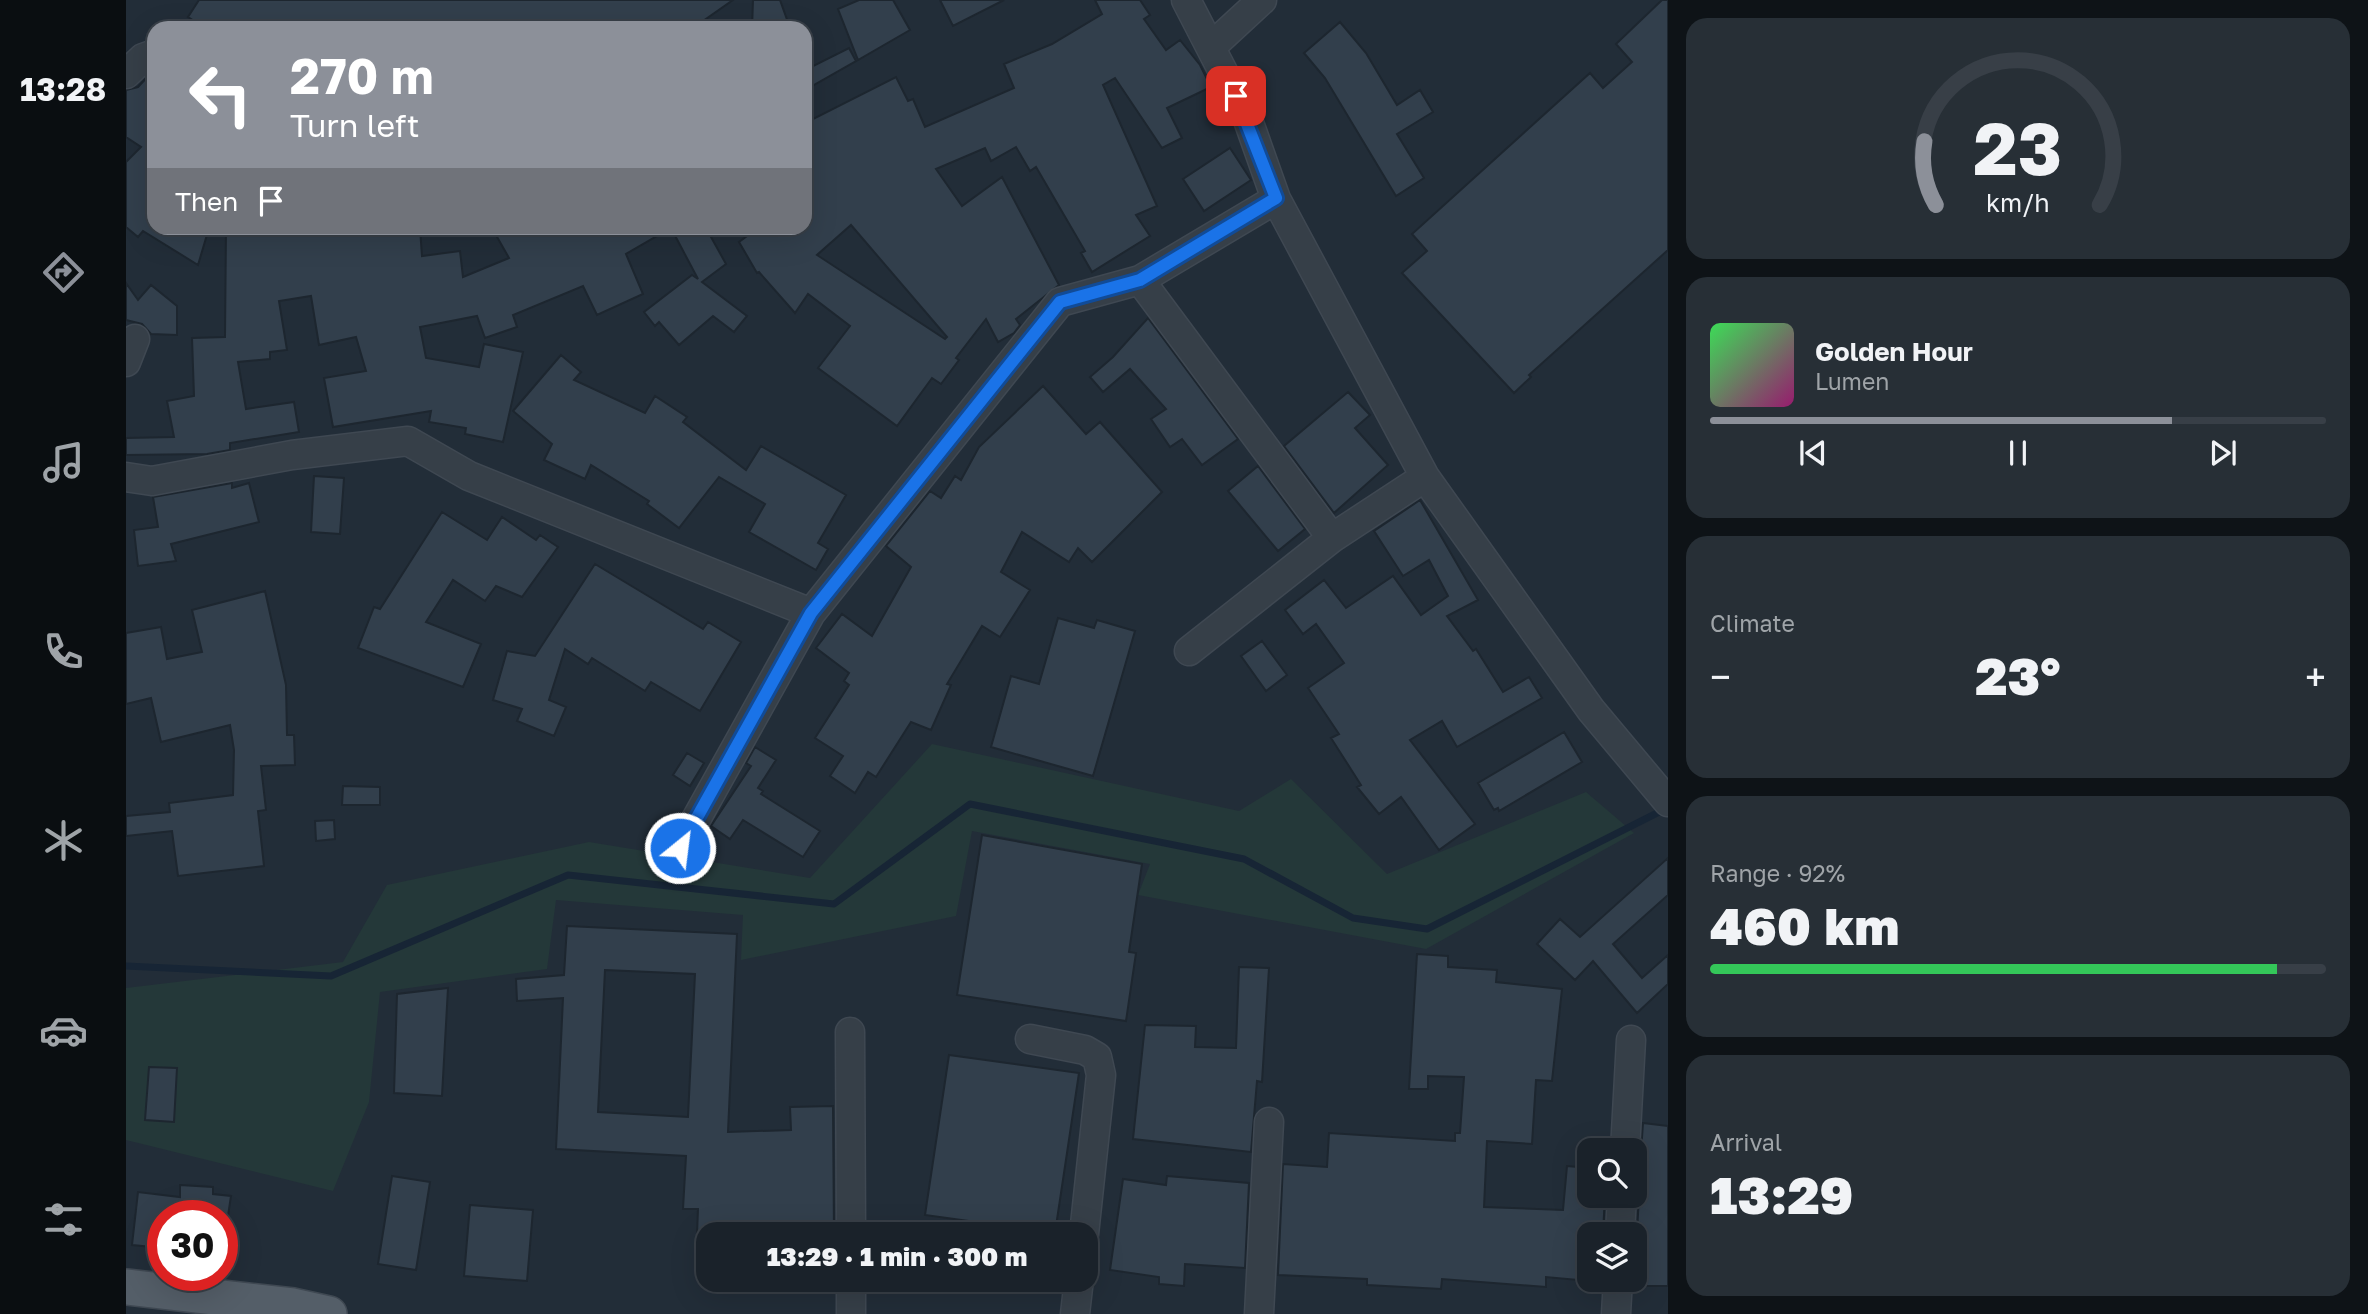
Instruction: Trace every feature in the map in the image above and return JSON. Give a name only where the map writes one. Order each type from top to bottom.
[{"type":"main road","points":[[126,1287],[223,1307],[293,1307],[329,1314]]},
{"type":"street","points":[[1186,0],[1248,120],[1276,198],[1425,477],[1591,710],[1666,799]]},
{"type":"street","points":[[1211,47],[1262,0]]},
{"type":"street","points":[[126,74],[147,57]]},
{"type":"street","points":[[680,848],[811,613],[1060,302],[1140,280],[1276,198]]},
{"type":"street","points":[[1140,280],[1332,538]]},
{"type":"street","points":[[126,477],[152,481],[292,455],[408,441],[469,475],[811,613]]},
{"type":"street","points":[[1188,651],[1332,538],[1425,477]]},
{"type":"street","points":[[850,1032],[851,1222]]},
{"type":"street","points":[[1030,1039],[1085,1050],[1097,1057],[1101,1075],[1085,1222]]},
{"type":"street","points":[[1626,1138],[1630,1040]]},
{"type":"street","points":[[1258,1314],[1269,1122]]},
{"type":"street","points":[[851,1292],[851,1314]]},
{"type":"street","points":[[1075,1314],[1078,1292]]},
{"type":"street","points":[[1616,1314],[1617,1292]]},
{"type":"green space","points":[[932,744],[1239,811],[1291,779],[1387,874],[1586,792],[1634,833],[1426,949],[1138,895],[1150,864],[972,831],[956,916],[741,960],[743,915],[556,900],[547,969],[380,992],[369,1102],[333,1191],[126,1140],[126,988],[343,962],[387,885],[589,842],[810,878]]},
{"type":"building","points":[[199,0],[733,0],[703,21],[194,21],[188,17]]},
{"type":"building","points":[[753,0],[780,0],[788,21],[752,21]]},
{"type":"building","points":[[859,0],[893,0],[910,30],[858,60],[838,9]]},
{"type":"building","points":[[940,0],[1004,0],[953,26]]},
{"type":"building","points":[[1095,0],[1140,0],[1150,15],[1144,19],[1166,50],[1180,40],[1200,65],[1211,87],[1167,108],[1182,138],[1162,148],[1115,78],[1103,85],[1157,206],[1136,215],[1150,236],[1092,272],[1081,253],[1085,251],[1036,167],[1030,171],[1016,147],[991,161],[985,148],[936,169],[962,206],[1002,177],[1059,285],[1016,319],[1020,325],[1014,333],[998,342],[986,319],[956,358],[959,360],[941,384],[932,378],[897,426],[818,368],[850,326],[808,294],[795,313],[759,272],[757,273],[739,242],[748,235],[812,235],[812,119],[896,77],[908,101],[913,99],[925,127],[1014,88],[1004,64],[1052,44],[1102,14]],"holes":[[[851,225],[947,337],[945,339],[817,255]]]},
{"type":"building","points":[[1662,0],[1668,0],[1668,250],[1529,375],[1531,377],[1514,393],[1402,273],[1427,251],[1412,234],[1590,73],[1603,88],[1632,62],[1616,44]]},
{"type":"building","points":[[1340,22],[1366,53],[1397,105],[1420,90],[1433,112],[1397,134],[1424,178],[1396,196],[1325,78],[1304,53]]},
{"type":"building","points":[[849,48],[856,61],[812,86],[812,66]]},
{"type":"building","points":[[147,77],[147,233],[143,231],[138,237],[126,227],[126,162],[141,147],[126,137],[126,90],[138,87]]},
{"type":"building","points":[[1230,148],[1251,180],[1204,211],[1183,179]]},
{"type":"building","points":[[149,235],[207,235],[198,265]]},
{"type":"building","points":[[226,235],[420,235],[422,256],[460,251],[463,277],[509,258],[496,235],[659,235],[626,254],[643,294],[597,315],[583,286],[513,315],[517,327],[485,338],[477,316],[420,327],[426,358],[479,367],[484,344],[523,352],[503,442],[465,434],[466,428],[429,422],[431,411],[333,427],[324,378],[366,371],[356,337],[319,345],[311,296],[279,301],[287,350],[270,352],[270,359],[238,362],[246,409],[294,402],[299,432],[230,443],[230,450],[207,454],[126,455],[126,438],[174,437],[167,401],[194,396],[192,338],[225,337]]},
{"type":"building","points":[[675,235],[710,235],[726,264],[702,282],[747,316],[734,332],[713,316],[679,345],[659,322],[655,326],[644,312],[692,275],[698,279]]},
{"type":"building","points":[[126,283],[138,300],[151,285],[177,306],[177,335],[151,334],[142,324],[126,320]]},
{"type":"building","points":[[1148,318],[1238,439],[1202,465],[1182,439],[1170,447],[1151,419],[1166,409],[1130,369],[1103,392],[1090,377],[1113,357]]},
{"type":"building","points":[[561,355],[581,372],[574,380],[645,413],[655,396],[687,417],[683,422],[746,470],[761,446],[846,495],[818,543],[828,549],[816,570],[749,532],[765,504],[719,477],[679,528],[647,504],[649,501],[591,465],[585,479],[544,460],[552,444],[513,411]]},
{"type":"building","points":[[1043,386],[1086,434],[1100,422],[1162,492],[1092,562],[1078,548],[1069,562],[1022,532],[1001,572],[1030,590],[1000,637],[982,626],[947,684],[951,685],[931,730],[911,722],[876,777],[868,772],[855,793],[830,776],[843,756],[815,738],[849,685],[844,681],[849,673],[816,648],[842,614],[872,636],[911,567],[886,546],[930,491],[941,498],[955,476],[961,480],[979,447]]},
{"type":"building","points":[[1348,392],[1370,415],[1355,428],[1388,465],[1334,513],[1284,446]]},
{"type":"building","points":[[1258,466],[1305,529],[1278,551],[1228,491]]},
{"type":"building","points":[[314,476],[344,478],[340,534],[311,532]]},
{"type":"building","points":[[232,483],[232,488],[249,483],[259,522],[171,544],[176,561],[138,566],[134,530],[158,527],[153,497]]},
{"type":"building","points":[[1420,500],[1478,600],[1447,616],[1473,651],[1476,649],[1503,692],[1529,677],[1542,698],[1457,747],[1442,721],[1410,740],[1475,824],[1439,850],[1401,797],[1379,814],[1357,787],[1361,785],[1331,738],[1339,734],[1308,688],[1344,663],[1316,624],[1303,634],[1285,610],[1324,580],[1346,608],[1393,576],[1421,615],[1448,596],[1429,560],[1403,576],[1374,531]]},
{"type":"building","points":[[442,512],[487,540],[502,517],[536,540],[540,535],[558,547],[522,597],[496,586],[485,601],[453,580],[426,622],[481,644],[463,687],[358,648],[374,607],[380,609]]},
{"type":"building","points":[[595,564],[703,629],[708,622],[741,642],[700,711],[651,682],[645,691],[592,658],[588,664],[565,649],[549,700],[566,707],[554,736],[517,721],[522,709],[493,700],[507,651],[535,656]]},
{"type":"building","points":[[265,591],[286,685],[287,735],[294,735],[295,765],[261,766],[266,810],[258,811],[264,866],[178,876],[172,831],[126,836],[126,816],[170,812],[169,803],[233,795],[234,750],[230,725],[161,742],[151,698],[126,704],[126,633],[161,627],[167,659],[202,652],[192,610]]},
{"type":"building","points":[[1058,618],[1094,628],[1097,620],[1135,631],[1093,776],[991,747],[1011,676],[1039,684]]},
{"type":"building","points":[[1262,641],[1287,675],[1266,691],[1241,656]]},
{"type":"building","points":[[1564,732],[1582,762],[1499,811],[1498,808],[1494,810],[1478,783]]},
{"type":"building","points":[[755,747],[776,760],[758,788],[763,791],[761,794],[820,831],[803,857],[743,820],[730,839],[711,826],[751,766],[746,763]]},
{"type":"building","points":[[687,753],[704,763],[690,786],[673,775]]},
{"type":"building","points":[[343,786],[380,787],[380,805],[342,805]]},
{"type":"building","points":[[334,820],[335,839],[316,841],[315,821]]},
{"type":"building","points":[[982,835],[1142,864],[1129,952],[1136,953],[1126,1021],[957,995]]},
{"type":"building","points":[[1668,858],[1668,895],[1613,944],[1642,978],[1668,955],[1668,984],[1637,1013],[1593,961],[1575,980],[1537,944],[1560,919],[1580,937]]},
{"type":"building","points":[[567,926],[737,934],[728,1132],[791,1130],[790,1107],[833,1106],[834,1222],[697,1222],[698,1209],[683,1209],[686,1156],[556,1149],[563,998],[517,1001],[516,979],[564,975]],"holes":[[[605,970],[695,974],[688,1117],[598,1112]]]},
{"type":"building","points":[[1417,954],[1448,956],[1448,967],[1497,970],[1496,982],[1562,989],[1552,1081],[1536,1080],[1532,1144],[1487,1141],[1484,1207],[1563,1210],[1567,1166],[1577,1167],[1577,1208],[1604,1208],[1604,1222],[1577,1222],[1577,1280],[1546,1277],[1546,1287],[1442,1279],[1441,1289],[1367,1285],[1367,1279],[1278,1275],[1283,1164],[1327,1167],[1329,1133],[1455,1141],[1455,1133],[1460,1133],[1464,1077],[1428,1076],[1428,1089],[1409,1089]]},
{"type":"building","points":[[1239,967],[1269,968],[1262,1082],[1257,1081],[1251,1152],[1133,1139],[1145,1025],[1196,1026],[1195,1047],[1236,1048]]},
{"type":"building","points":[[448,988],[442,1096],[394,1093],[397,994]]},
{"type":"building","points":[[949,1055],[1079,1073],[1057,1222],[976,1222],[925,1215]]},
{"type":"building","points":[[149,1067],[177,1068],[174,1122],[145,1120]]},
{"type":"building","points":[[1643,1123],[1668,1126],[1668,1286],[1647,1286],[1647,1222],[1638,1222],[1638,1208],[1647,1208],[1647,1138],[1642,1138]]},
{"type":"building","points":[[392,1176],[430,1182],[416,1270],[378,1264]]},
{"type":"building","points":[[1167,1176],[1249,1183],[1245,1268],[1185,1264],[1184,1286],[1159,1284],[1159,1277],[1110,1270],[1123,1179],[1166,1185]]},
{"type":"building","points":[[180,1185],[213,1187],[213,1194],[231,1196],[230,1200],[147,1200],[147,1246],[132,1245],[138,1192],[180,1197]]},
{"type":"building","points":[[470,1205],[533,1210],[527,1281],[464,1276]]},
{"type":"waterway","points":[[126,966],[331,976],[568,875],[834,904],[970,804],[1244,859],[1353,918],[1427,929],[1667,808]]},
{"type":"route","points":[[680,848],[811,613],[1060,302],[1140,280],[1276,198],[1248,120],[1236,96]]}]
